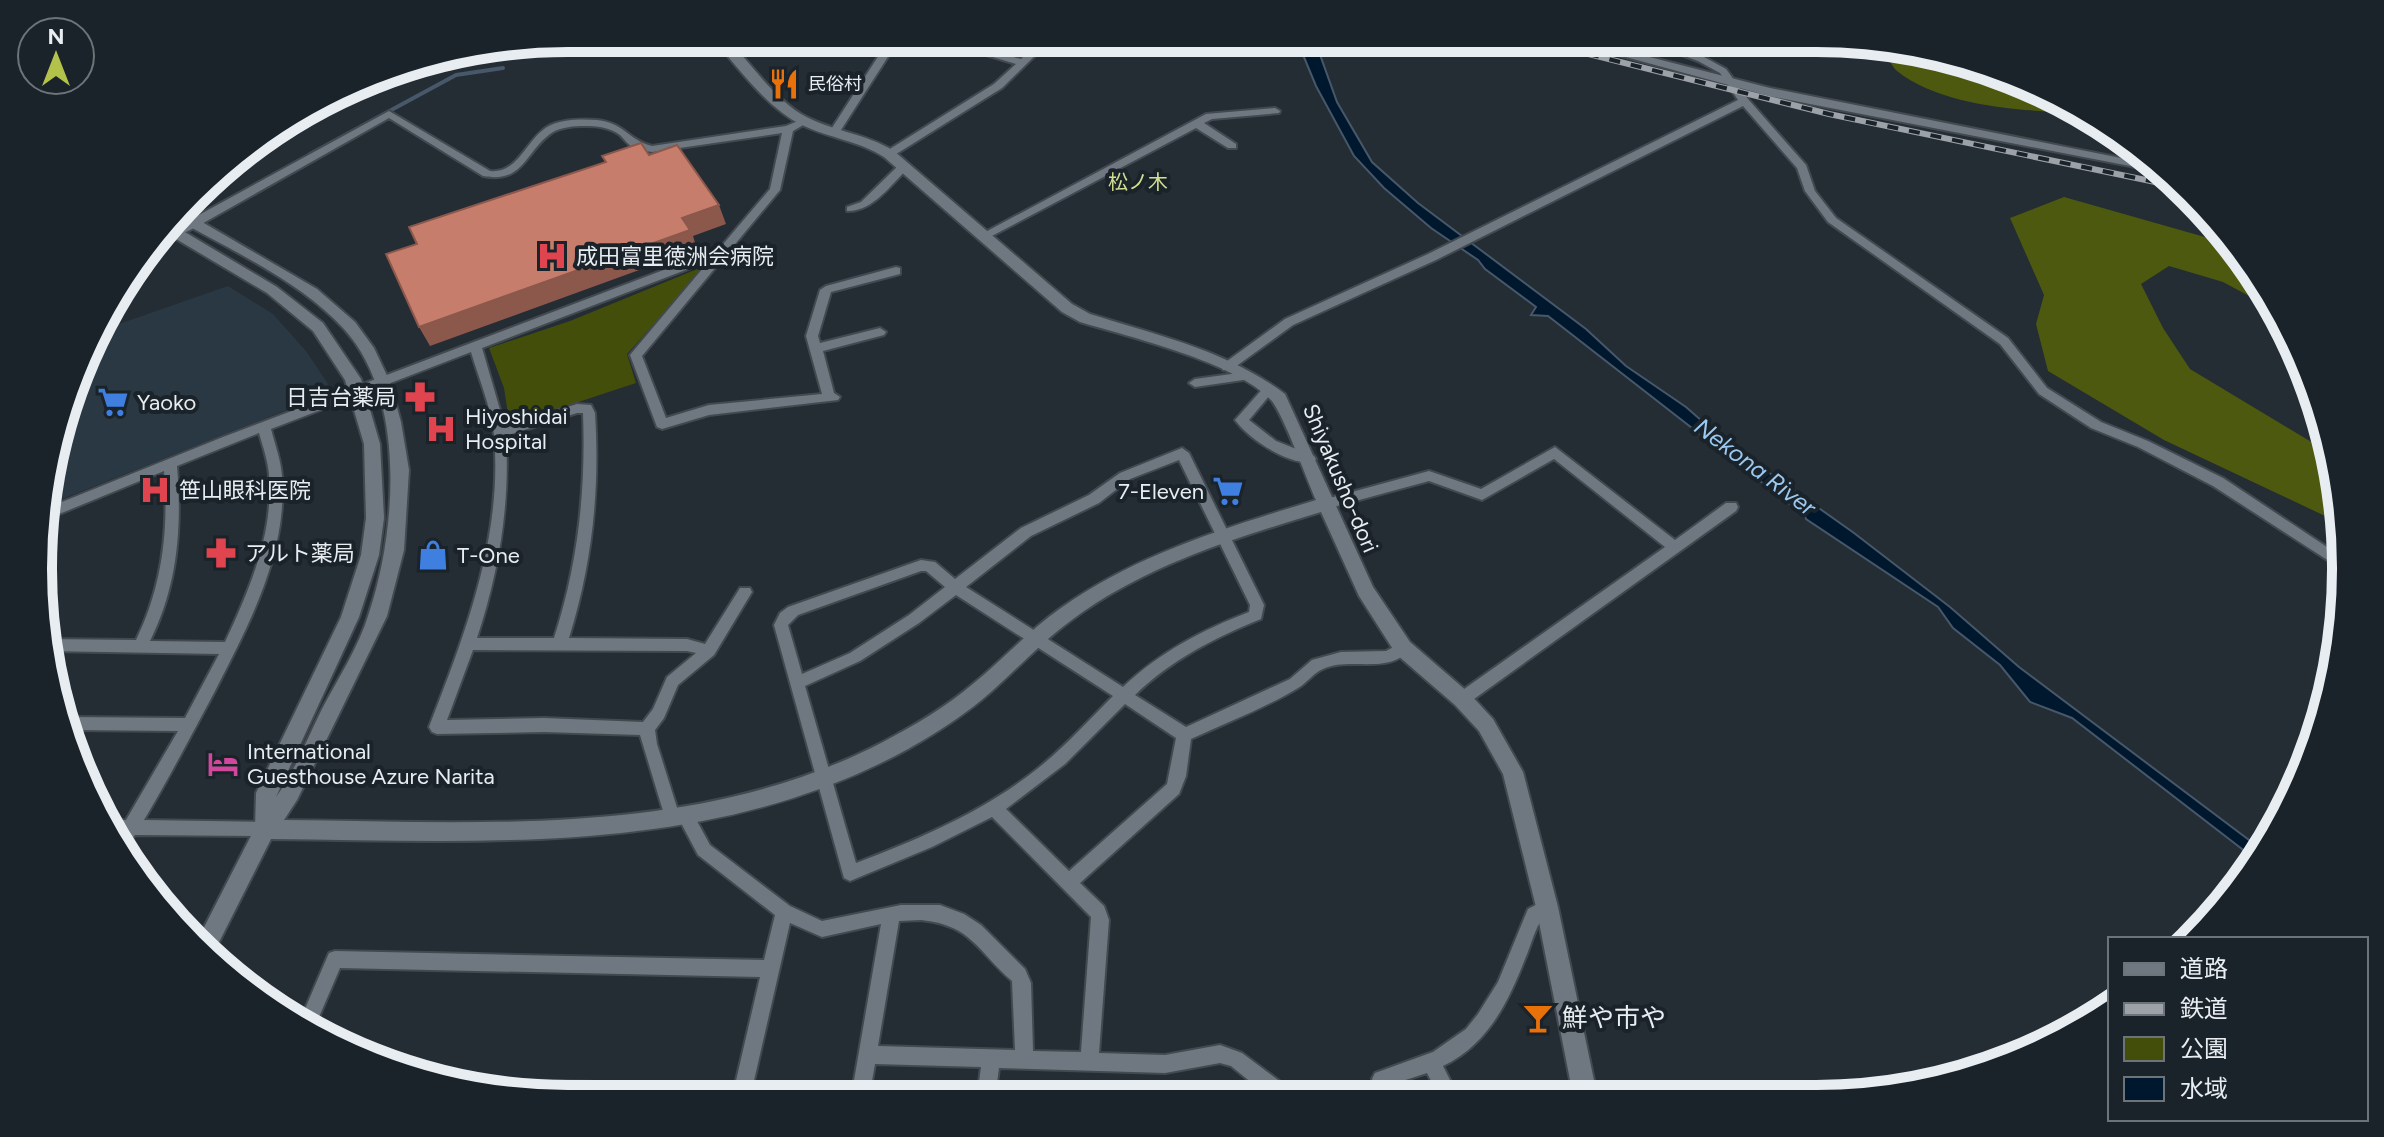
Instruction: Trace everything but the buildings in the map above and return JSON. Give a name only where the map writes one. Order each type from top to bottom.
[{"type":"street","name":"Shiyakusho-dori","points":[[732,52],[790,112],[805,121],[864,139],[889,154],[1067,308],[1085,318],[1227,367],[1269,389],[1279,398],[1290,416],[1365,591],[1403,648],[1462,699],[1486,725],[1513,772],[1547,907],[1583,1085]]},
{"type":"street","points":[[835,131],[886,52]]},
{"type":"street","points":[[987,52],[1024,63]]},
{"type":"street","points":[[889,154],[977,101],[1035,52]]},
{"type":"street","points":[[1615,52],[1733,83],[1860,111],[2138,165]]},
{"type":"street","points":[[1681,52],[1723,71],[1744,101],[1802,167],[1810,191],[1832,220],[2004,341],[2043,391],[2096,425],[2165,454],[2218,482],[2332,557]]},
{"type":"street","points":[[1227,367],[1289,322],[1432,257],[1744,101]]},
{"type":"street","points":[[984,236],[1210,116],[1275,111]]},
{"type":"street","points":[[184,224],[389,114],[496,177],[514,169],[547,133],[572,124],[618,127],[627,133],[635,145],[643,148],[788,129],[805,121]]},
{"type":"street","points":[[1196,123],[1232,146]]},
{"type":"street","points":[[788,129],[775,190],[636,355],[659,421],[668,424],[709,410],[831,397],[815,349],[814,324],[826,290],[896,271]]},
{"type":"street","points":[[851,209],[865,204],[904,166]]},
{"type":"street","points":[[179,229],[268,265],[331,308],[350,326],[366,348],[382,382],[401,470],[400,512],[387,588],[365,646],[290,794],[265,829],[209,940]]},
{"type":"street","points":[[179,230],[299,310],[318,327],[358,391],[372,444],[375,518],[370,555],[332,660],[266,793],[265,829]]},
{"type":"street","points":[[55,511],[724,251]]},
{"type":"street","points":[[815,349],[880,332]]},
{"type":"street","points":[[475,346],[500,433],[497,536],[489,579],[469,644],[437,727],[544,725],[647,729]]},
{"type":"street","points":[[1195,383],[1246,376]]},
{"type":"street","points":[[1269,389],[1241,420],[1257,436],[1278,449],[1309,459]]},
{"type":"street","points":[[500,433],[577,409],[587,408],[589,413],[588,542],[578,590],[560,644]]},
{"type":"street","points":[[126,835],[230,648],[259,585],[273,524],[276,477],[264,428]]},
{"type":"street","points":[[121,827],[568,830],[679,818],[773,797],[883,752],[936,721],[970,698],[1068,612],[1138,569],[1223,534],[1429,476],[1482,495],[1555,452],[1675,547]]},
{"type":"street","points":[[797,683],[855,657],[914,619],[955,587],[1026,532],[1094,499],[1125,476],[1182,453],[1257,605],[1256,615],[1208,635],[1167,659],[1127,695],[1043,774],[994,808],[911,849],[850,873],[822,779],[781,625],[793,611],[921,565],[930,566],[955,587],[1127,695],[1185,735]]},
{"type":"street","points":[[141,645],[163,589],[171,557],[174,499],[170,464]]},
{"type":"street","points":[[1462,699],[1731,507]]},
{"type":"street","points":[[745,592],[709,651],[672,681],[659,713],[647,729],[649,744],[679,818],[704,850],[784,912],[822,929],[920,909],[955,917],[975,930],[1019,975],[1022,983],[1024,1061]]},
{"type":"street","points":[[469,644],[687,645],[709,651]]},
{"type":"street","points":[[58,645],[230,648]]},
{"type":"street","points":[[1070,881],[1173,789],[1181,769],[1179,754],[1185,735],[1295,683],[1317,664],[1341,658],[1388,657],[1403,648]]},
{"type":"street","points":[[76,723],[189,725]]},
{"type":"street","points":[[994,808],[1070,881],[1098,912],[1101,920],[1089,1063]]},
{"type":"street","points":[[1381,1079],[1455,1050],[1497,1007],[1534,915],[1547,907]]},
{"type":"street","points":[[745,1085],[784,912]]},
{"type":"street","points":[[862,1085],[891,916]]},
{"type":"street","points":[[311,1016],[335,959],[771,969]]},
{"type":"street","points":[[868,1055],[1165,1064],[1220,1054],[1236,1059],[1269,1085]]},
{"type":"street","points":[[988,1085],[991,1061]]},
{"type":"street","points":[[1431,1061],[1443,1085]]},
{"type":"shaded area","points":[[228,286],[273,314],[306,351],[330,387],[324,395],[56,501],[79,402],[112,326]]},
{"type":"green space","points":[[1888,57],[1982,79],[2057,112],[2011,109],[1961,100],[1916,83],[1897,71]]},
{"type":"green space","points":[[2064,197],[2213,239],[2257,300],[2223,282],[2169,266],[2141,284],[2163,328],[2190,369],[2316,445],[2330,518],[2164,440],[2048,371],[2036,324],[2044,295],[2010,218]]},
{"type":"green space","points":[[707,265],[627,354],[636,383],[515,423],[509,421],[504,388],[489,348],[570,321]]},
{"type":"water","name":"Nekona River","points":[[1302,52],[1319,52],[1337,102],[1372,162],[1418,203],[1586,329],[1626,366],[1686,407],[1727,443],[1854,533],[1950,607],[2019,667],[2253,843],[2247,853],[2072,718],[2030,702],[2000,665],[1953,628],[1938,607],[1806,519],[1548,316],[1531,315],[1536,307],[1485,269],[1478,260],[1431,228],[1384,188],[1354,156],[1316,86]]},
{"type":"waterway","points":[[310,154],[456,75],[503,68]]},
{"type":"railway","points":[[1580,52],[1829,114],[2159,183]]},
{"type":"place","name":"民俗村","points":[[784,84]]},
{"type":"place","name":"成田富里徳洲会病院","points":[[552,256]]},
{"type":"place","name":"日吉台薬局","points":[[420,397]]},
{"type":"place","name":"Yaoko","points":[[113,402]]},
{"type":"place","name":"Hiyoshidai Hospital","points":[[441,429]]},
{"type":"place","name":"笹山眼科医院","points":[[155,490]]},
{"type":"place","name":"7-Eleven","points":[[1228,491]]},
{"type":"place","name":"アルト薬局","points":[[221,553]]},
{"type":"place","name":"T-One","points":[[433,555]]},
{"type":"place","name":"International Guesthouse Azure Narita","points":[[223,764]]},
{"type":"place","name":"鮮や市や","points":[[1538,1018]]},
{"type":"district","name":"松ノ木","points":[[1138,182]]}]
